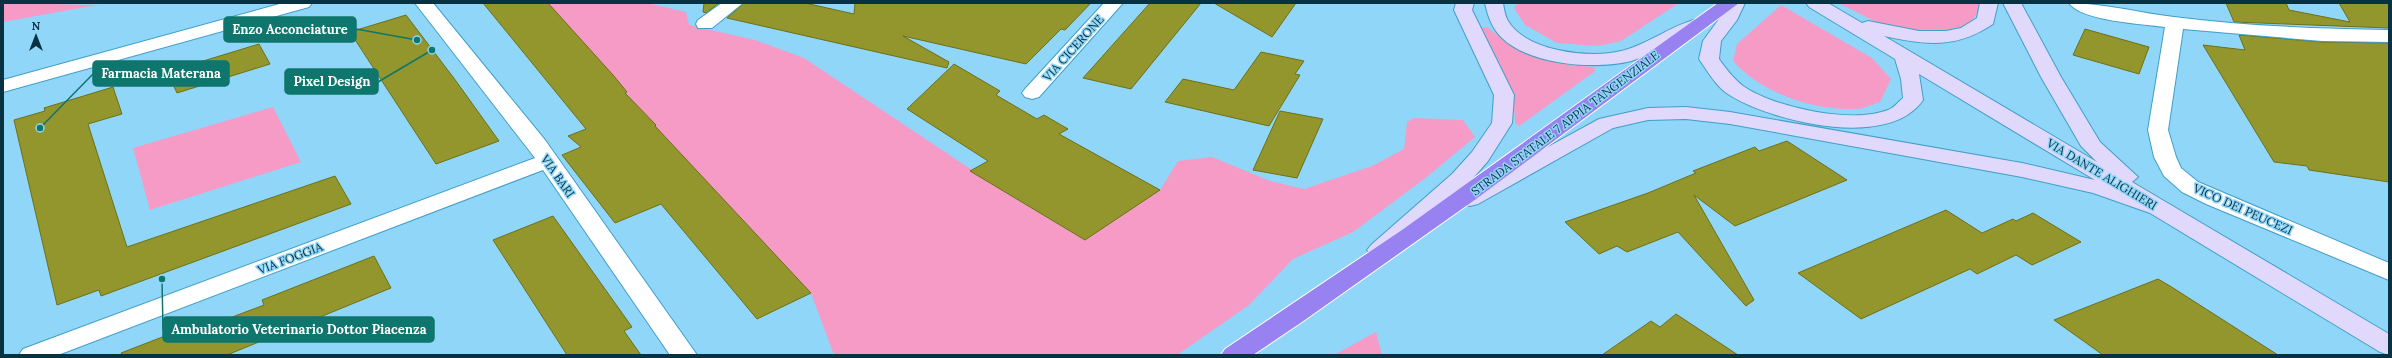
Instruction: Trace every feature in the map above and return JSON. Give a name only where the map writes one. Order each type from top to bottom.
[{"type":"highway","name":"STRADA STATALE 7 APPIA TANGENZIALE","points":[[1333,290],[1432,220],[1697,25],[1730,3]]},
{"type":"highway","points":[[1234,355],[1333,290]]},
{"type":"main road","points":[[1333,290],[1460,179],[1480,156],[1502,122],[1504,96],[1463,10],[1465,3]]},
{"type":"main road","points":[[1494,3],[1494,14],[1503,31],[1520,43],[1542,52],[1574,58],[1596,60],[1622,57],[1697,25]]},
{"type":"main road","points":[[1736,3],[1728,20],[1712,41],[1709,59],[1723,80],[1748,98],[1777,108],[1810,117],[1845,121],[1897,114],[1913,100],[1911,79],[1903,55]]},
{"type":"main road","name":"VIA DANTE ALIGHIERI","points":[[1815,3],[2389,346]]},
{"type":"main road","points":[[1846,22],[1906,36],[1939,37],[1967,33],[1986,20],[1989,3]]},
{"type":"main road","points":[[2012,3],[2092,146],[2163,210]]},
{"type":"main road","points":[[1432,220],[1606,123],[1648,114],[1686,113],[1730,118],[2022,170],[2100,188],[2163,210]]},
{"type":"street","points":[[3,86],[303,3]]},
{"type":"street","name":"VIA BARI","points":[[424,3],[537,145],[684,355]]},
{"type":"street","points":[[705,24],[734,3]]},
{"type":"street","name":"VIA CICERONE","points":[[1032,93],[1114,3]]},
{"type":"street","points":[[2078,3],[2084,7],[2104,12],[2175,23],[2322,35],[2389,36]]},
{"type":"street","name":"VICO DEI PEUCEZI","points":[[2175,23],[2158,130],[2172,171],[2190,187],[2214,199],[2389,272]]},
{"type":"street","name":"VIA FOGGIA","points":[[32,355],[547,161]]},
{"type":"shaded area","points":[[3,3],[97,5],[3,22]]},
{"type":"shaded area","points":[[547,3],[647,3],[686,12],[689,25],[755,40],[804,58],[1011,196],[1085,240],[1160,190],[1178,161],[1212,157],[1270,181],[1304,189],[1372,166],[1404,149],[1407,122],[1414,118],[1463,120],[1475,137],[1428,176],[1353,232],[1293,259],[1249,305],[1177,355],[834,355],[811,293],[660,132]]},
{"type":"shaded area","points":[[1518,3],[1679,3],[1621,41],[1598,46],[1557,43],[1525,25],[1514,8]]},
{"type":"shaded area","points":[[1838,3],[1978,3],[1981,7],[1969,25],[1934,32],[1882,25]]},
{"type":"shaded area","points":[[1781,5],[1872,58],[1891,79],[1880,102],[1859,109],[1840,109],[1806,103],[1773,91],[1758,82],[1733,61],[1737,44]]},
{"type":"shaded area","points":[[1487,27],[1496,34],[1550,60],[1596,68],[1594,72],[1519,126],[1515,123],[1509,86],[1499,62],[1481,28]]},
{"type":"shaded area","points":[[273,107],[301,162],[150,210],[133,148]]},
{"type":"shaded area","points":[[1376,332],[1382,355],[1334,355]]},
{"type":"building","points":[[483,3],[548,3],[613,75],[627,92],[625,93],[811,293],[757,319],[661,204],[615,223],[562,155],[581,147],[568,136],[586,129]]},
{"type":"building","points":[[704,3],[719,3],[706,13],[703,12]]},
{"type":"building","points":[[744,3],[805,3],[854,14],[855,3],[1091,3],[1065,30],[1061,29],[1026,64],[903,36],[949,62],[947,68],[727,18]]},
{"type":"building","points":[[1150,3],[1201,3],[1131,89],[1083,78]]},
{"type":"building","points":[[1214,3],[1296,3],[1272,37]]},
{"type":"building","points":[[2226,3],[2286,3],[2289,10],[2350,22],[2339,3],[2389,3],[2389,28],[2234,22]]},
{"type":"building","points":[[406,15],[499,141],[436,164],[350,32]]},
{"type":"building","points":[[2085,29],[2149,47],[2139,74],[2073,55]]},
{"type":"building","points":[[2239,35],[2322,42],[2389,43],[2389,182],[2309,170],[2307,166],[2274,162],[2203,45],[2245,50]]},
{"type":"building","points":[[259,44],[270,64],[177,93],[167,72]]},
{"type":"building","points":[[1261,52],[1304,61],[1295,74],[1300,75],[1269,126],[1165,102],[1183,79],[1234,90]]},
{"type":"building","points":[[954,64],[1000,91],[996,95],[1037,119],[1044,115],[1068,129],[1059,134],[1160,190],[1085,240],[970,171],[988,161],[907,109]]},
{"type":"building","points":[[113,87],[122,114],[88,124],[127,247],[335,176],[351,204],[101,296],[99,290],[57,305],[14,120],[45,111],[44,108]]},
{"type":"building","points":[[1280,111],[1323,119],[1297,178],[1253,170]]},
{"type":"building","points":[[1787,141],[1847,180],[1735,226],[1694,195],[1754,300],[1746,306],[1678,232],[1627,252],[1617,246],[1599,254],[1565,222],[1648,193],[1696,173],[1693,171],[1755,147],[1759,151]]},
{"type":"building","points":[[1946,210],[1982,233],[2013,219],[2016,221],[2033,213],[2081,242],[2032,265],[2016,255],[1977,274],[1970,269],[1861,319],[1798,273]]},
{"type":"building","points":[[553,216],[632,327],[624,331],[641,355],[567,355],[493,240]]},
{"type":"building","points":[[374,256],[391,288],[227,355],[122,355],[121,353],[196,324],[198,330],[264,305],[262,300]]},
{"type":"building","points":[[2158,279],[2278,355],[2103,355],[2054,320]]},
{"type":"building","points":[[1676,314],[1738,355],[1602,355],[1651,321],[1660,327]]},
{"type":"place","name":"Enzo Acconciature","points":[[417,40]]},
{"type":"place","name":"Pixel Design","points":[[432,50]]},
{"type":"place","name":"Farmacia Materana","points":[[40,128]]},
{"type":"place","name":"Ambulatorio Veterinario Dottor Piacenza","points":[[162,279]]}]
